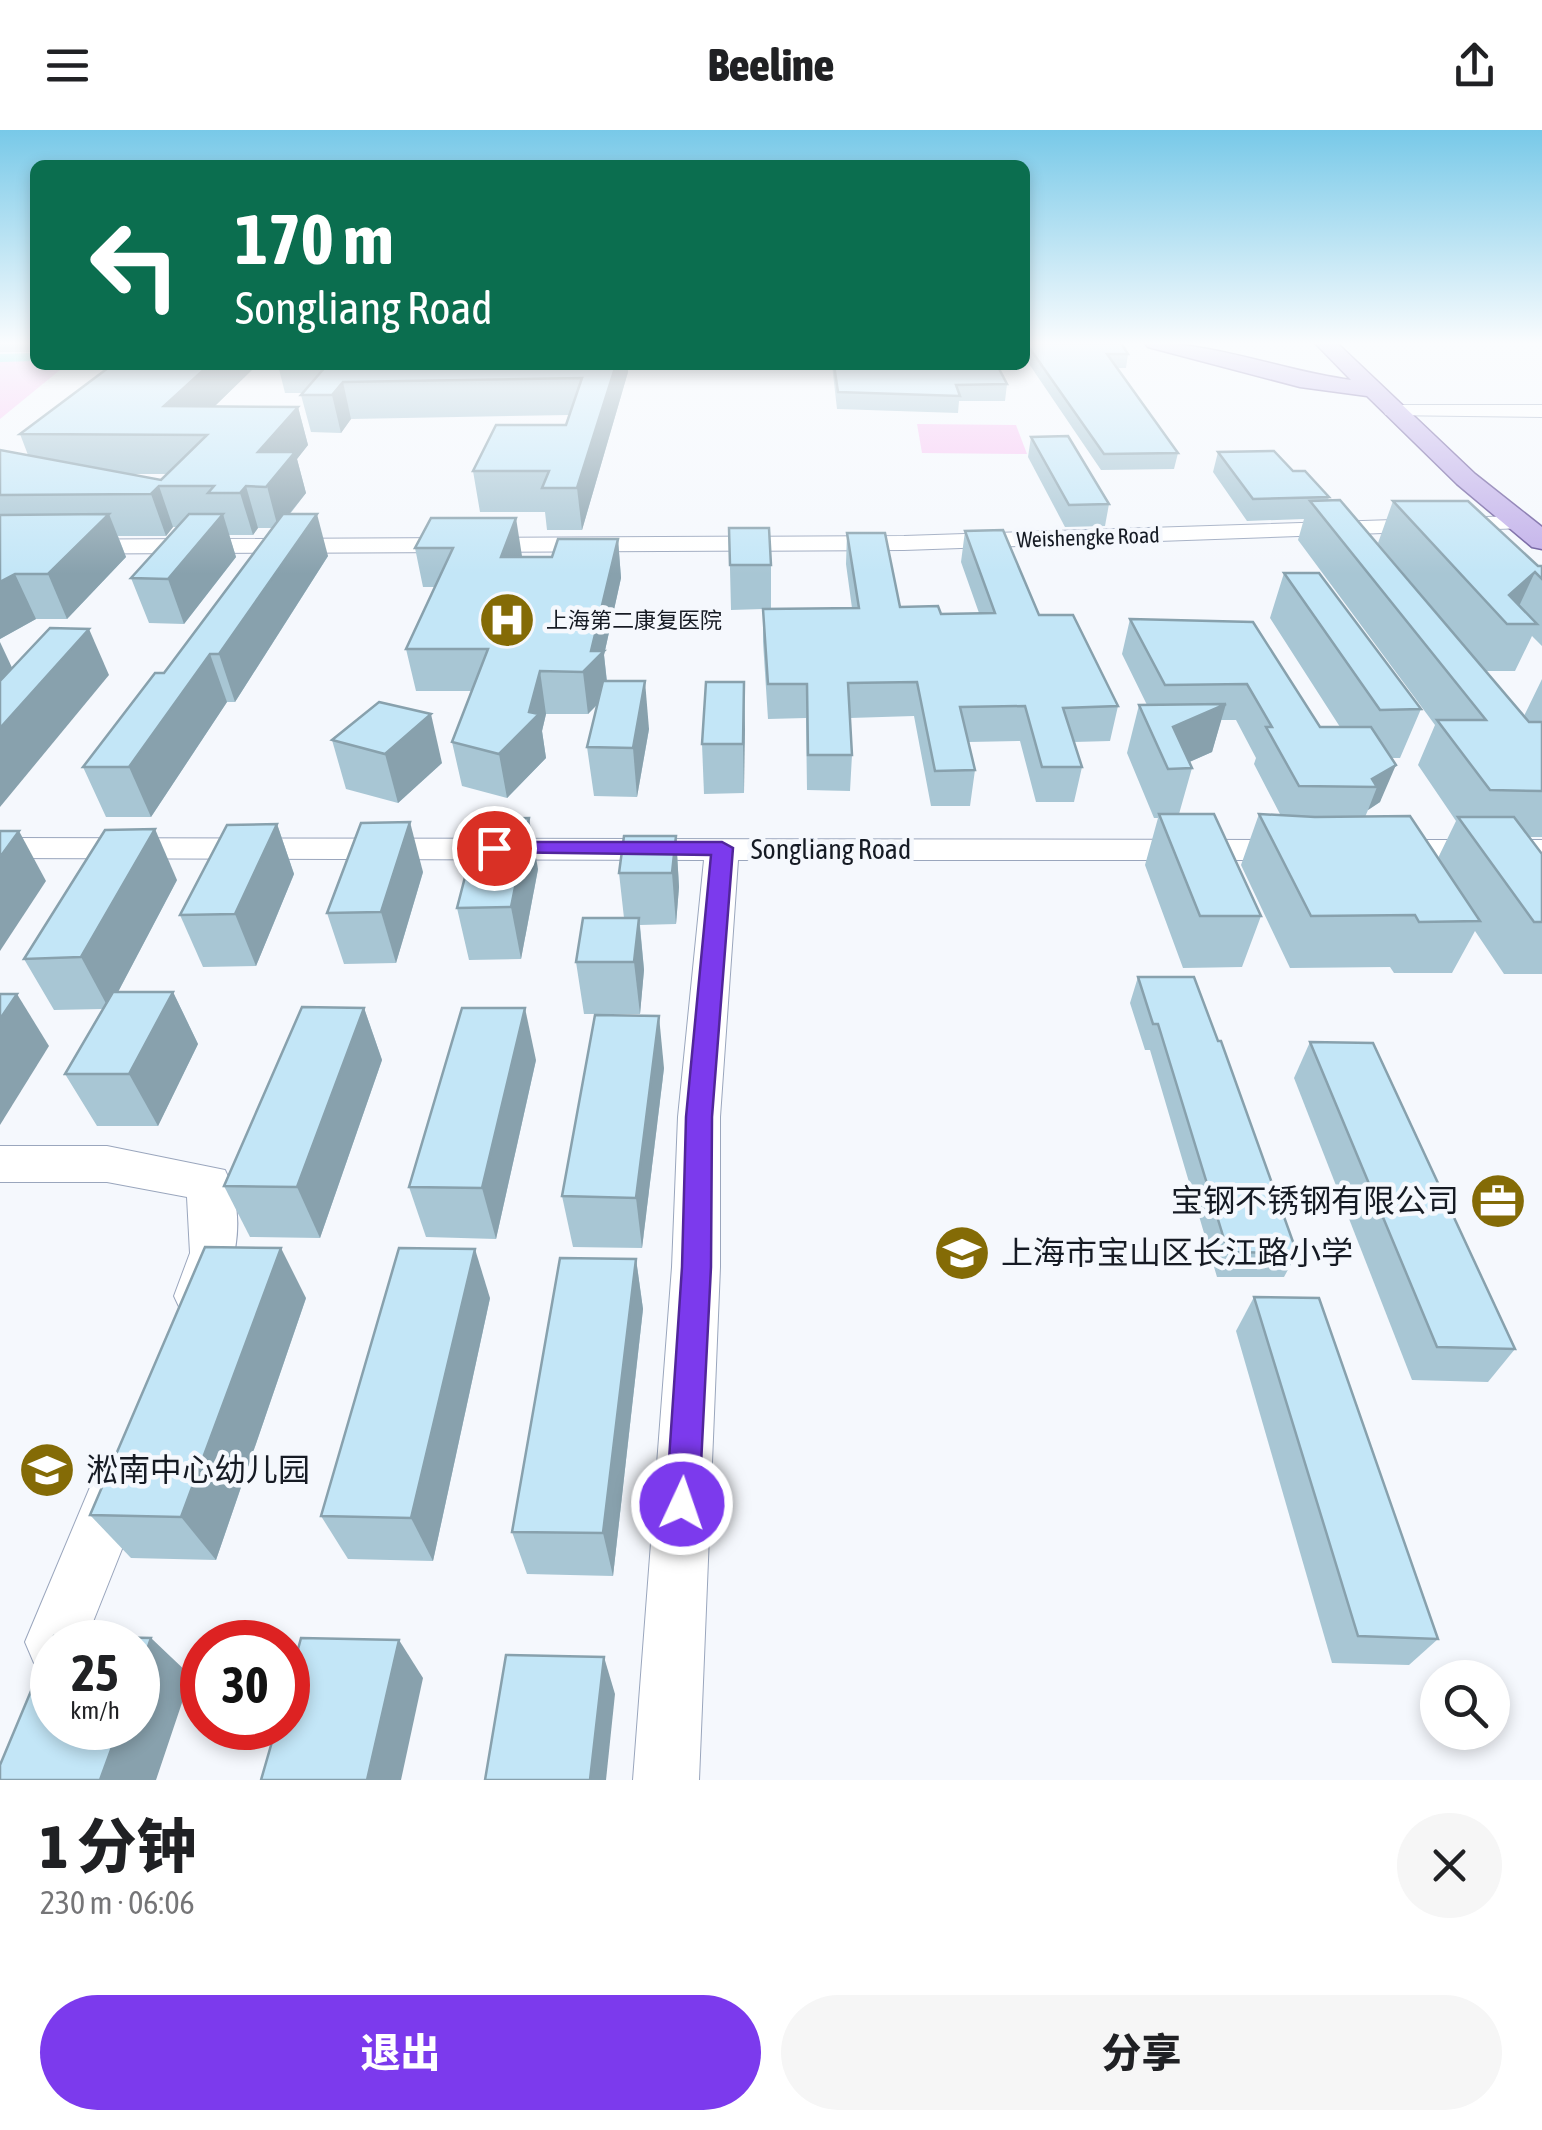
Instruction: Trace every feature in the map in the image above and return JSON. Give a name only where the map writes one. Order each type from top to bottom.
[{"type":"main road","points":[[1403,420],[1508,523],[1542,572]]},
{"type":"main road","points":[[1508,523],[1542,541]]},
{"type":"street","name":"Weishengke Road","points":[[0,547],[904,544],[1508,523]]},
{"type":"street","name":"Songliang Road","points":[[0,848],[1542,851]]},
{"type":"street","points":[[666,1780],[696,1267],[699,1117],[722,848]]},
{"type":"street","points":[[0,1164],[107,1164],[210,1183],[214,1253],[182,1335]]},
{"type":"street","points":[[64,1620],[138,1442]]},
{"type":"shaded area","points":[[917,424],[1016,425],[1027,454],[922,453]]},
{"type":"building","points":[[39,420],[286,420],[258,452],[295,452],[266,487],[246,486],[240,493],[208,493],[214,486],[159,486],[151,494],[0,495],[0,450],[161,480],[207,435],[20,434]]},
{"type":"building","points":[[568,420],[599,420],[577,488],[542,488],[549,471],[473,471],[496,425],[566,425]]},
{"type":"building","points":[[1080,420],[1154,420],[1178,453],[1104,454]]},
{"type":"building","points":[[1068,436],[1109,504],[1069,505],[1031,437]]},
{"type":"building","points":[[1274,451],[1293,471],[1305,471],[1329,497],[1253,499],[1218,452]]},
{"type":"building","points":[[1340,500],[1529,722],[1542,722],[1542,791],[1490,790],[1437,720],[1486,720],[1310,501]]},
{"type":"building","points":[[1393,501],[1468,501],[1542,566],[1542,579],[1535,572],[1509,595],[1537,624],[1507,624]]},
{"type":"building","points":[[109,514],[48,574],[15,574],[0,582],[0,515]]},
{"type":"building","points":[[189,514],[223,514],[168,579],[131,578]]},
{"type":"building","points":[[283,514],[317,514],[219,654],[210,654],[129,767],[83,767],[155,673],[164,673]]},
{"type":"building","points":[[431,518],[516,518],[501,557],[552,557],[558,539],[618,539],[591,651],[604,651],[583,672],[540,671],[529,712],[539,714],[499,754],[452,742],[488,649],[406,649],[453,548],[415,548]]},
{"type":"building","points":[[729,528],[769,528],[771,565],[730,565]]},
{"type":"building","points":[[1003,530],[1039,615],[1073,615],[1118,706],[1063,708],[1082,767],[1042,767],[1025,706],[960,707],[975,770],[935,771],[917,682],[848,683],[852,755],[808,755],[807,684],[768,684],[763,609],[859,608],[847,533],[885,533],[900,607],[938,606],[941,614],[995,613],[965,531]]},
{"type":"building","points":[[1284,573],[1319,573],[1421,709],[1380,710]]},
{"type":"building","points":[[1130,619],[1253,622],[1320,727],[1371,727],[1396,765],[1372,779],[1377,787],[1299,786],[1247,684],[1165,685]]},
{"type":"building","points":[[50,628],[89,629],[0,728],[0,681]]},
{"type":"building","points":[[603,681],[645,681],[633,748],[587,747]]},
{"type":"building","points":[[706,682],[744,682],[743,744],[702,744]]},
{"type":"building","points":[[379,702],[431,714],[385,754],[332,740]]},
{"type":"building","points":[[1226,704],[1173,727],[1192,768],[1168,769],[1139,705]]},
{"type":"building","points":[[1159,814],[1214,814],[1261,916],[1200,916]]},
{"type":"building","points":[[1259,814],[1410,816],[1480,921],[1419,922],[1415,915],[1311,916]]},
{"type":"building","points":[[1458,817],[1514,817],[1542,854],[1542,922],[1534,922]]},
{"type":"building","points":[[529,818],[511,907],[457,908],[480,819]]},
{"type":"building","points":[[410,822],[381,912],[327,913],[361,823]]},
{"type":"building","points":[[277,824],[235,914],[180,915],[227,825]]},
{"type":"building","points":[[155,829],[81,957],[24,959],[105,830]]},
{"type":"building","points":[[0,831],[19,831],[0,857]]},
{"type":"building","points":[[624,836],[676,836],[672,873],[619,873]]},
{"type":"building","points":[[583,918],[639,918],[634,962],[576,962]]},
{"type":"building","points":[[1138,977],[1194,977],[1297,1253],[1228,1252],[1158,1024],[1153,1024]]},
{"type":"building","points":[[113,992],[173,992],[129,1074],[65,1074]]},
{"type":"building","points":[[0,994],[17,994],[0,1019]]},
{"type":"building","points":[[302,1007],[364,1008],[297,1187],[224,1186]]},
{"type":"building","points":[[462,1008],[525,1008],[482,1188],[409,1187]]},
{"type":"building","points":[[595,1015],[659,1016],[636,1198],[562,1196]]},
{"type":"building","points":[[1310,1042],[1373,1043],[1515,1349],[1437,1347]]},
{"type":"building","points":[[205,1247],[281,1248],[181,1517],[90,1515]]},
{"type":"building","points":[[399,1248],[475,1249],[411,1518],[321,1516]]},
{"type":"building","points":[[560,1258],[636,1259],[603,1533],[512,1532]]},
{"type":"building","points":[[1254,1297],[1319,1298],[1438,1639],[1358,1636]]},
{"type":"building","points":[[310,1638],[399,1640],[367,1780],[261,1780],[270,1750],[310,1750]]},
{"type":"building","points":[[506,1655],[604,1657],[590,1780],[485,1780]]},
{"type":"building","points":[[30,1693],[30,1750],[111,1750],[100,1780],[0,1780],[0,1765]]},
{"type":"place","name":"上海第二康复医院","points":[[507,620]]},
{"type":"place","name":"宝钢不锈钢有限公司","points":[[1498,1201]]},
{"type":"place","name":"上海市宝山区长江路小学","points":[[962,1253]]},
{"type":"place","name":"淞南中心幼儿园","points":[[47,1470]]},
{"type":"route","points":[[494,848],[722,848],[699,1117],[696,1267],[682,1504]]}]
